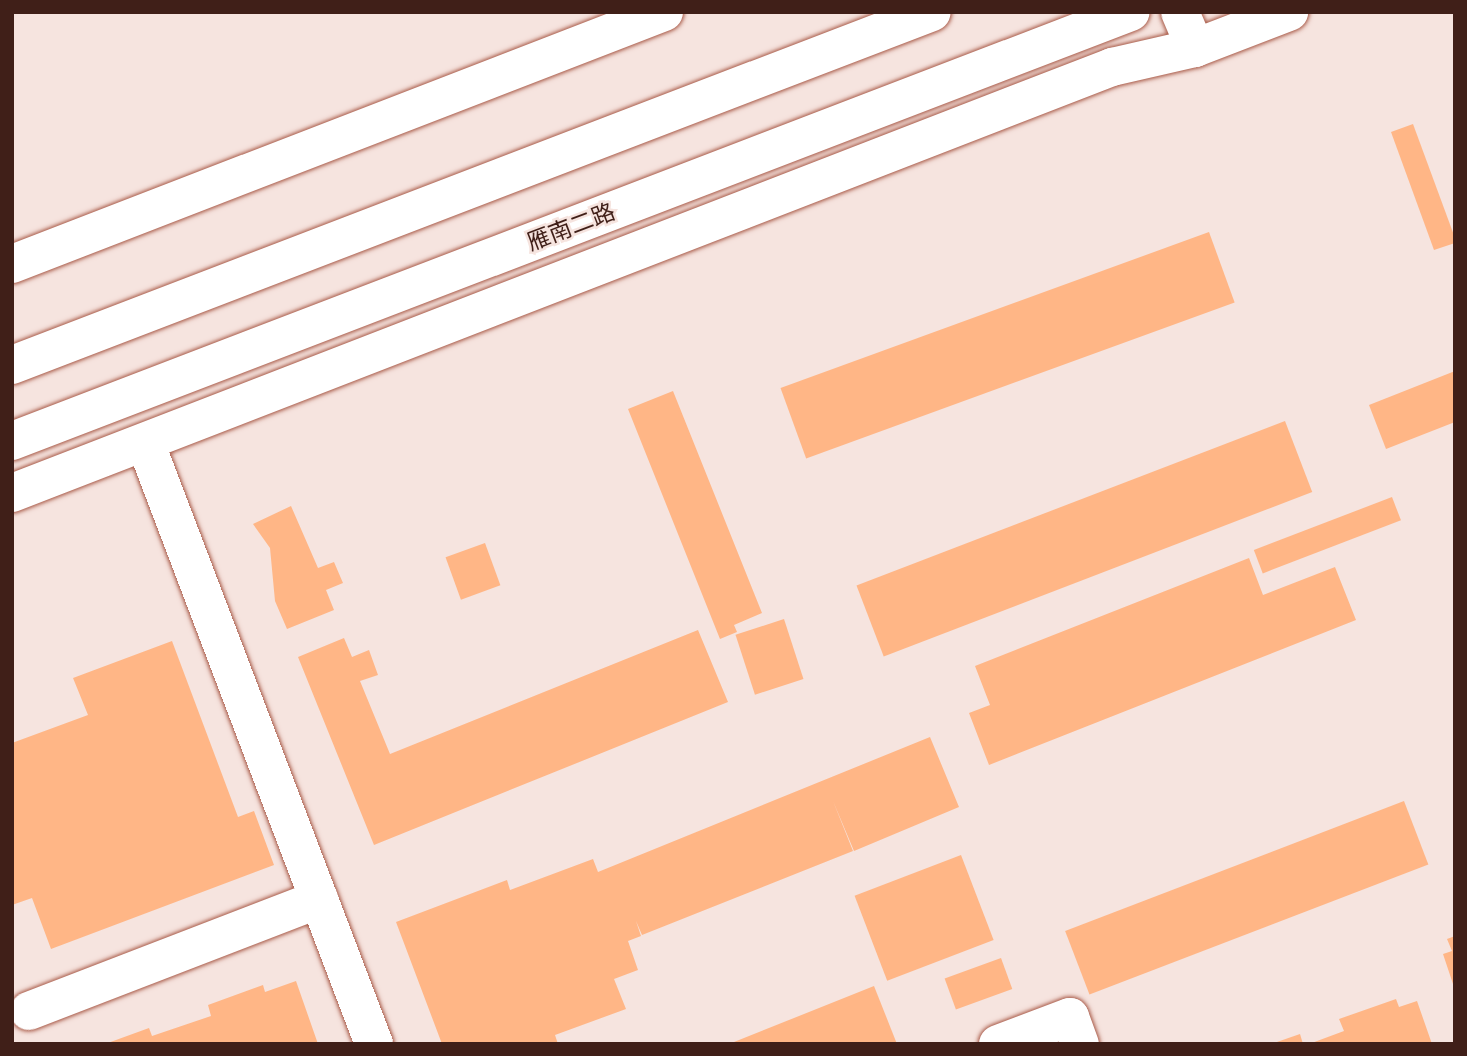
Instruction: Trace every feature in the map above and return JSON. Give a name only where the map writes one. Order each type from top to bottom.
[{"type":"main road","points":[[12,264],[664,12]]},
{"type":"main road","points":[[12,365],[932,12]]},
{"type":"main road","name":"雁南二路","points":[[12,441],[1130,12]]},
{"type":"main road","points":[[1180,12],[1195,48]]},
{"type":"main road","points":[[12,493],[1112,67],[1195,48],[1227,23],[1289,12]]},
{"type":"main road","points":[[145,442],[374,1044]]},
{"type":"main road","points":[[29,1012],[319,899]]},
{"type":"main road","points":[[998,1044],[1070,1017],[1080,1044]]},
{"type":"building","points":[[1413,124],[1455,238],[1455,243],[1434,250],[1391,132]]},
{"type":"building","points":[[1209,232],[1235,302],[806,458],[781,388]]},
{"type":"building","points":[[1455,371],[1455,422],[1386,449],[1369,405]]},
{"type":"building","points":[[673,391],[762,613],[734,625],[737,632],[720,639],[628,409]]},
{"type":"building","points":[[1285,421],[1312,492],[884,656],[856,585]]},
{"type":"building","points":[[1392,497],[1401,520],[1263,573],[1254,550]]},
{"type":"building","points":[[291,506],[318,568],[334,562],[343,583],[326,590],[334,610],[287,629],[275,601],[270,548],[253,524]]},
{"type":"building","points":[[485,543],[500,585],[461,600],[446,557]]},
{"type":"building","points":[[1249,558],[1263,595],[1335,567],[1356,620],[989,765],[969,713],[990,705],[975,666]]},
{"type":"building","points":[[784,619],[803,679],[755,695],[735,635]]},
{"type":"building","points":[[698,630],[728,702],[374,845],[298,657],[344,638],[352,657],[369,650],[378,675],[360,681],[390,754]]},
{"type":"building","points":[[172,641],[238,817],[254,811],[274,865],[51,949],[32,898],[12,905],[12,743],[88,715],[73,678]]},
{"type":"building","points":[[930,737],[959,807],[854,851],[833,801],[853,851],[642,935],[636,921],[641,936],[628,941],[638,970],[614,979],[626,1009],[555,1035],[558,1044],[442,1044],[396,922],[507,880],[510,890],[593,859],[598,872]]},
{"type":"building","points":[[1404,801],[1428,864],[1089,995],[1065,931]]},
{"type":"building","points":[[961,855],[994,940],[887,981],[855,896]]},
{"type":"building","points":[[1455,936],[1454,987],[1443,954],[1452,951],[1447,939]]},
{"type":"building","points":[[1001,958],[1012,989],[956,1010],[945,979]]},
{"type":"building","points":[[296,981],[318,1044],[105,1044],[149,1028],[152,1036],[211,1016],[208,1005],[263,985],[265,992]]},
{"type":"building","points":[[874,986],[897,1044],[729,1044]]},
{"type":"building","points":[[1396,999],[1399,1007],[1417,1001],[1432,1044],[1309,1044],[1344,1031],[1339,1019]]},
{"type":"building","points":[[1300,1034],[1303,1044],[1274,1044],[1274,1043]]}]
